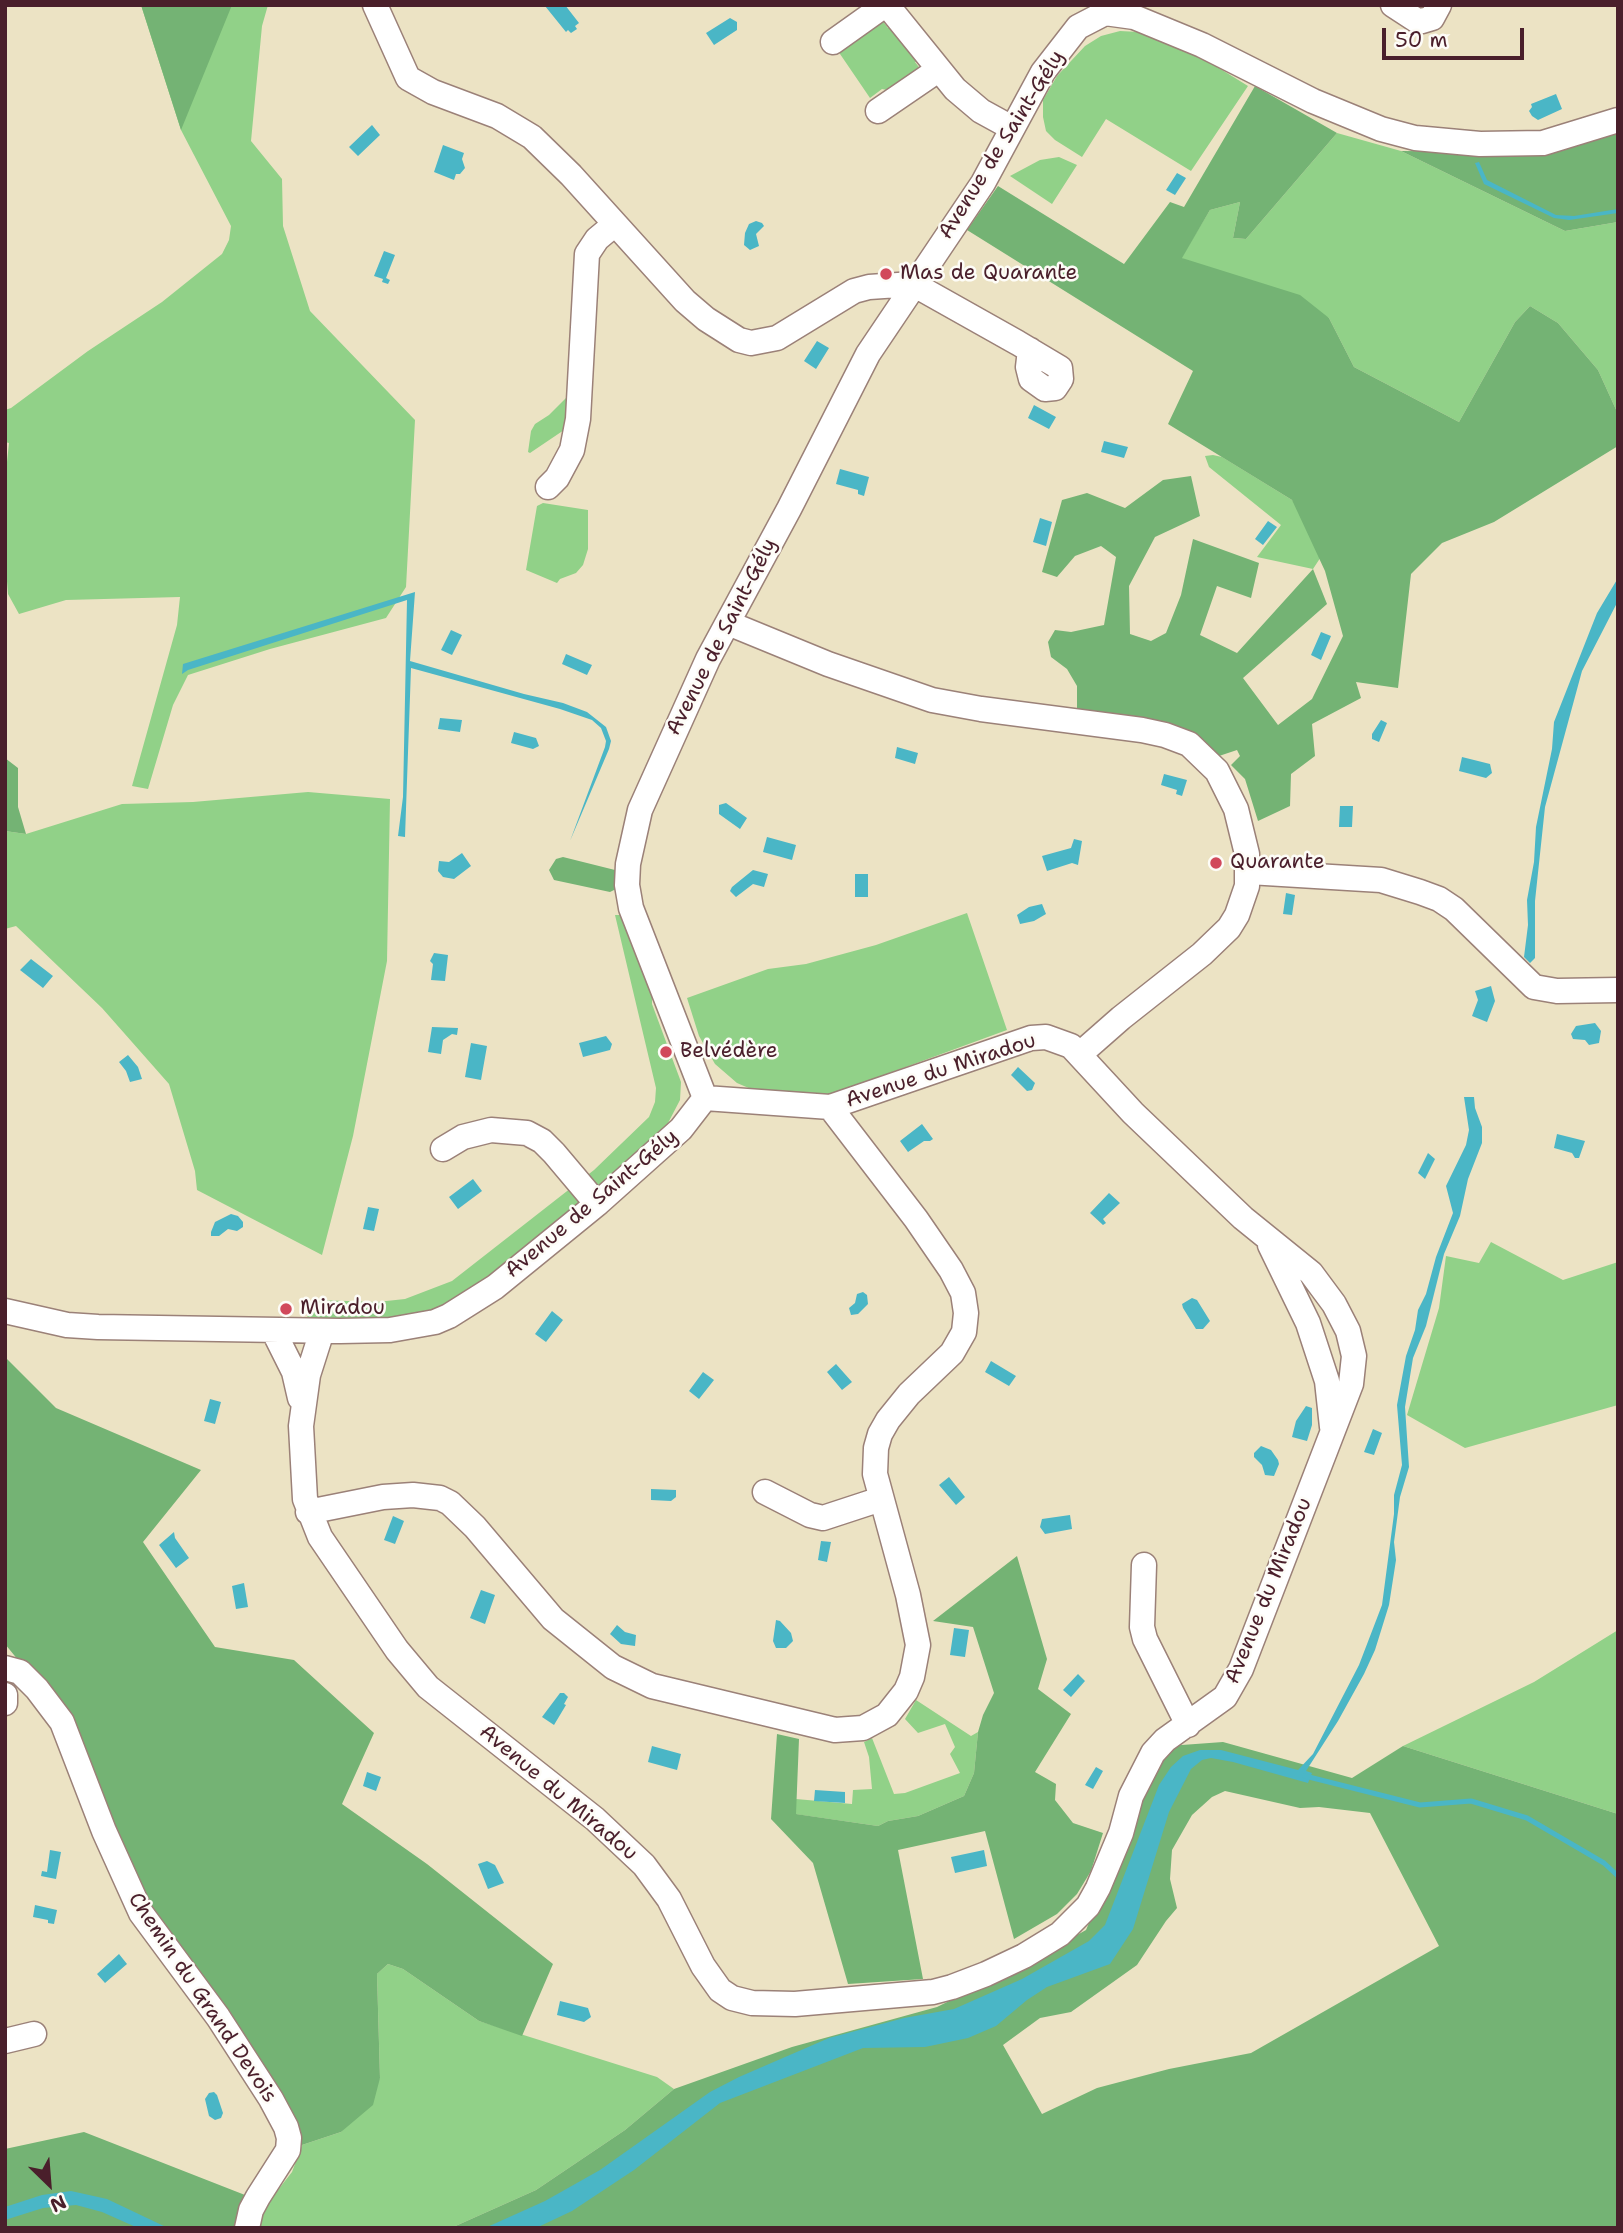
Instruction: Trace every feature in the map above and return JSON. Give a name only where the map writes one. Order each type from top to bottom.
[{"type":"street","points":[[375,5],[408,78],[433,92],[497,116],[532,137],[571,175],[685,301],[739,340],[765,342],[791,331],[854,291],[869,287],[913,284],[1030,350]]},
{"type":"street","points":[[833,42],[886,5],[955,89],[981,111],[1012,128]]},
{"type":"street","points":[[1393,5],[1422,21],[1432,18],[1439,5]]},
{"type":"street","name":"Avenue de Saint-Gély","points":[[5,1311],[79,1327],[322,1331],[405,1328],[449,1317],[495,1287],[597,1204],[681,1129],[705,1098],[631,908],[628,874],[640,810],[673,733],[728,623],[868,354],[983,183],[1043,72],[1071,34],[1086,22],[1105,9],[1151,22],[1313,101],[1381,129],[1415,138],[1480,144],[1543,143],[1618,120]]},
{"type":"street","points":[[878,111],[938,71]]},
{"type":"street","points":[[548,487],[572,450],[578,419],[587,254],[597,239],[615,224]]},
{"type":"street","points":[[728,623],[828,664],[932,700],[1142,730],[1188,744],[1217,771],[1231,796],[1243,836],[1249,872],[1244,899],[1229,928],[1202,954],[1080,1054]]},
{"type":"street","points":[[1249,872],[1381,880],[1420,892],[1454,909],[1534,987],[1557,991],[1618,990]]},
{"type":"street","name":"Avenue du Miradou","points":[[273,1330],[298,1383],[302,1410],[303,1487],[308,1512],[320,1536],[397,1650],[428,1687],[513,1752],[629,1849],[669,1899],[703,1966],[720,1990],[732,1998],[752,2003],[795,2004],[943,1990],[1024,1956],[1060,1934],[1088,1906],[1121,1833],[1131,1796],[1149,1759],[1165,1740],[1225,1697],[1241,1669],[1354,1375],[1353,1345],[1338,1311],[1319,1281],[1296,1258],[1265,1237],[1133,1113],[1070,1046],[1046,1037],[1031,1038],[830,1107],[705,1098]]},
{"type":"street","points":[[308,1512],[383,1497],[413,1495],[440,1498],[450,1503],[475,1527],[553,1619],[613,1667],[652,1686],[835,1730],[850,1730],[876,1723],[887,1715],[906,1691],[916,1661],[918,1645],[874,1461],[880,1434],[888,1420],[909,1394],[952,1353],[964,1332],[966,1313],[963,1293],[951,1270],[916,1219],[830,1107]]},
{"type":"street","points":[[443,1149],[463,1137],[491,1130],[527,1133],[542,1141],[554,1153],[597,1204]]},
{"type":"street","name":"Avenue du Miradou","points":[[1265,1237],[1282,1266],[1308,1323],[1327,1381],[1332,1435]]},
{"type":"street","name":"Avenue du Miradou","points":[[302,1410],[308,1375],[322,1331]]},
{"type":"street","points":[[765,1492],[810,1515],[822,1517],[881,1499]]},
{"type":"street","points":[[1144,1565],[1142,1627],[1188,1725]]},
{"type":"street","name":"Chemin du Grand Devois","points":[[5,1668],[20,1672],[62,1722],[109,1842],[141,1913],[218,2017],[286,2127],[288,2150],[255,2203],[247,2228]]},
{"type":"street","points":[[5,1695],[5,1703]]},
{"type":"street","points":[[5,2041],[34,2034]]},
{"type":"green space","points":[[141,5],[268,5],[262,26],[251,141],[282,179],[283,226],[310,311],[415,420],[406,587],[386,618],[270,649],[188,675],[173,705],[148,789],[132,786],[177,625],[180,597],[66,600],[19,614],[8,594],[5,556],[5,481],[9,443],[5,442],[5,410],[162,302],[222,254],[229,240],[231,226],[181,130]]},
{"type":"green space","points":[[141,5],[232,5],[181,130]]},
{"type":"green space","points":[[882,20],[888,28],[892,26],[919,60],[915,62],[921,70],[892,91],[882,89],[870,98],[838,51]]},
{"type":"green space","points":[[1120,31],[1139,32],[1193,52],[1248,86],[1191,171],[1106,119],[1082,157],[1046,131],[1043,100],[1057,76],[1085,46],[1101,36]]},
{"type":"green space","points":[[1255,86],[1337,133],[1246,239],[1233,238],[1240,202],[1210,210],[1182,258],[1300,295],[1329,318],[1354,367],[1459,422],[1515,322],[1530,306],[1558,323],[1598,370],[1618,414],[1618,446],[1494,522],[1442,543],[1411,574],[1398,688],[1356,682],[1361,698],[1312,724],[1315,756],[1291,774],[1290,806],[1258,821],[1245,779],[1231,765],[1240,756],[1237,750],[1219,756],[1211,748],[1176,727],[1077,712],[1077,686],[1067,669],[1051,657],[1048,642],[1055,630],[1071,632],[1104,625],[1116,557],[1101,546],[1075,556],[1057,577],[1042,572],[1062,500],[1087,493],[1125,508],[1163,480],[1191,476],[1200,516],[1155,537],[1129,586],[1130,634],[1151,641],[1166,633],[1181,595],[1193,539],[1259,563],[1251,598],[1217,586],[1200,635],[1237,653],[1313,569],[1327,604],[1243,678],[1278,725],[1312,699],[1343,636],[1325,571],[1292,500],[1168,424],[1193,371],[967,230],[998,186],[1124,264],[1170,202],[1184,207]]},
{"type":"green space","points":[[1618,132],[1618,222],[1565,231],[1401,151],[1550,152]]},
{"type":"green space","points":[[1337,133],[1401,151],[1565,231],[1618,222],[1618,414],[1598,370],[1558,323],[1530,306],[1515,322],[1459,422],[1354,367],[1329,318],[1181,258],[1210,210],[1240,202],[1233,238],[1246,239]]},
{"type":"green space","points":[[1059,157],[1077,165],[1052,204],[1010,176],[1040,160]]},
{"type":"green space","points":[[572,392],[567,428],[528,452],[531,431],[535,424],[549,415]]},
{"type":"green space","points":[[1205,456],[1222,457],[1292,500],[1332,540],[1313,569],[1257,557],[1281,525],[1209,467]]},
{"type":"green space","points":[[543,503],[588,510],[588,549],[583,565],[576,573],[560,579],[557,583],[526,570],[537,506]]},
{"type":"green space","points":[[5,758],[18,768],[18,807],[26,834],[5,831]]},
{"type":"green space","points":[[308,792],[390,799],[387,961],[353,1136],[322,1255],[197,1190],[195,1171],[169,1084],[102,1008],[16,926],[5,929],[5,831],[26,834],[122,804],[193,802]]},
{"type":"green space","points":[[563,857],[615,870],[616,889],[610,892],[554,880],[549,870],[556,859]]},
{"type":"green space","points":[[967,913],[1007,1030],[832,1094],[819,1095],[751,1089],[737,1083],[715,1064],[699,1036],[687,998],[768,969],[806,964],[876,945]]},
{"type":"green space","points":[[615,915],[625,915],[652,990],[652,1004],[681,1082],[680,1100],[667,1125],[646,1148],[479,1291],[405,1322],[304,1323],[316,1300],[377,1302],[405,1299],[452,1281],[594,1170],[649,1117],[655,1102],[656,1088]]},
{"type":"green space","points":[[1491,1242],[1563,1280],[1618,1262],[1618,1405],[1465,1448],[1407,1415],[1439,1308],[1446,1256],[1479,1263]]},
{"type":"green space","points":[[5,1357],[56,1408],[201,1470],[143,1542],[215,1647],[294,1660],[374,1733],[342,1804],[427,1864],[553,1964],[522,2036],[479,2021],[403,1969],[388,1964],[377,1974],[380,2078],[373,2105],[341,2132],[302,2145],[286,2108],[159,1929],[23,1666],[5,1644]]},
{"type":"green space","points":[[1017,1556],[1047,1659],[1038,1689],[1071,1714],[1035,1772],[1056,1784],[1055,1800],[1073,1823],[1103,1833],[1091,1871],[1077,1894],[1057,1914],[1014,1939],[985,1831],[898,1850],[923,1979],[848,1984],[813,1863],[771,1819],[777,1734],[799,1739],[796,1814],[878,1826],[888,1821],[918,1816],[964,1796],[974,1773],[978,1732],[994,1693],[973,1627],[933,1621]]},
{"type":"green space","points":[[1618,1630],[1618,1814],[1403,1746],[1534,1682]]},
{"type":"green space","points":[[916,1700],[971,1736],[978,1732],[974,1773],[964,1796],[918,1816],[888,1821],[878,1826],[795,1814],[796,1799],[852,1804],[853,1790],[872,1789],[869,1757],[864,1742],[872,1738],[894,1794],[905,1793],[960,1773],[950,1754],[955,1747],[945,1724],[918,1733],[905,1719]]},
{"type":"green space","points":[[1223,1742],[1352,1778],[1403,1746],[1618,1814],[1618,2228],[451,2228],[536,2190],[625,2130],[674,2089],[792,2047],[937,2007],[1086,1930],[1137,1810],[1168,1746]],"holes":[[[1225,1791],[1300,1808],[1319,1807],[1370,1813],[1439,1946],[1251,2053],[1169,2069],[1097,2088],[1042,2114],[1003,2045],[1040,2018],[1071,2012],[1137,1965],[1177,1908],[1170,1879],[1172,1850],[1192,1815],[1212,1797]]]},
{"type":"green space","points":[[388,1964],[403,1969],[479,2021],[657,2077],[674,2089],[625,2130],[536,2190],[451,2228],[257,2228],[263,2209],[292,2172],[302,2145],[341,2132],[380,2078],[377,1974]]},
{"type":"green space","points":[[84,2132],[245,2195],[241,2228],[5,2228],[5,2149]]},
{"type":"water","points":[[565,5],[579,23],[575,26],[577,29],[571,33],[568,30],[566,32],[545,6]]},
{"type":"water","points":[[730,18],[737,22],[737,30],[714,45],[706,33]]},
{"type":"water","points":[[1556,94],[1562,109],[1538,120],[1532,116],[1529,111],[1531,104]]},
{"type":"water","points":[[372,125],[380,135],[358,156],[349,147]]},
{"type":"water","points":[[443,145],[464,153],[462,159],[465,168],[460,174],[456,174],[454,180],[434,172]]},
{"type":"water","points":[[1479,162],[1487,180],[1556,215],[1574,216],[1618,209],[1618,213],[1569,220],[1554,218],[1484,184],[1475,163]]},
{"type":"water","points":[[1177,173],[1186,178],[1175,195],[1166,190]]},
{"type":"water","points":[[756,221],[764,226],[756,234],[759,246],[750,250],[744,245],[745,233],[749,224]]},
{"type":"water","points":[[384,251],[395,255],[386,278],[390,280],[388,284],[374,276]]},
{"type":"water","points":[[817,341],[829,348],[816,369],[804,361]]},
{"type":"water","points":[[1034,405],[1056,417],[1049,429],[1028,418]]},
{"type":"water","points":[[1104,441],[1128,447],[1124,458],[1101,452]]},
{"type":"water","points":[[840,469],[869,477],[864,496],[858,494],[858,490],[836,484]]},
{"type":"water","points":[[1040,518],[1052,522],[1046,546],[1033,542]]},
{"type":"water","points":[[1268,521],[1277,527],[1263,545],[1255,539]]},
{"type":"water","points":[[1618,578],[1618,601],[1582,671],[1545,807],[1535,901],[1535,958],[1530,963],[1524,957],[1528,925],[1527,900],[1554,722],[1597,613]]},
{"type":"water","points":[[415,592],[410,661],[563,703],[587,712],[606,727],[611,741],[609,749],[570,841],[605,747],[606,741],[601,728],[592,720],[560,709],[411,668],[405,837],[398,836],[403,797],[407,600],[182,674],[183,664]]},
{"type":"water","points":[[451,630],[462,635],[452,655],[441,650]]},
{"type":"water","points":[[1321,632],[1331,636],[1321,660],[1311,655]]},
{"type":"water","points":[[566,654],[592,665],[587,675],[562,664]]},
{"type":"water","points":[[440,718],[462,720],[460,732],[438,729]]},
{"type":"water","points":[[1381,720],[1387,723],[1379,742],[1372,739],[1372,734]]},
{"type":"water","points":[[514,732],[536,738],[539,746],[533,749],[511,743]]},
{"type":"water","points":[[897,747],[918,753],[915,764],[895,758]]},
{"type":"water","points":[[1462,757],[1490,764],[1492,773],[1486,778],[1459,771]]},
{"type":"water","points":[[1164,774],[1187,780],[1182,796],[1176,794],[1177,790],[1161,785]]},
{"type":"water","points":[[726,803],[747,818],[740,829],[719,814],[719,805]]},
{"type":"water","points":[[1340,806],[1353,806],[1352,827],[1339,827]]},
{"type":"water","points":[[767,837],[796,845],[792,860],[763,852]]},
{"type":"water","points":[[1074,839],[1082,841],[1078,865],[1072,863],[1047,871],[1042,856],[1071,848]]},
{"type":"water","points":[[462,853],[471,866],[454,879],[443,877],[438,871],[439,861],[449,862]]},
{"type":"water","points":[[753,870],[768,874],[764,887],[753,884],[736,897],[730,891],[732,887]]},
{"type":"water","points":[[855,874],[868,874],[868,897],[855,897]]},
{"type":"water","points":[[1286,893],[1295,895],[1292,915],[1283,914]]},
{"type":"water","points":[[1042,904],[1046,914],[1034,921],[1020,924],[1017,915],[1029,907]]},
{"type":"water","points":[[434,953],[448,955],[445,981],[431,980],[433,964],[430,961]]},
{"type":"water","points":[[31,959],[53,976],[43,988],[20,970]]},
{"type":"water","points":[[1491,986],[1495,1001],[1487,1022],[1472,1016],[1478,1000],[1475,991]]},
{"type":"water","points":[[1595,1023],[1601,1031],[1599,1043],[1589,1045],[1585,1040],[1573,1039],[1571,1034],[1576,1026]]},
{"type":"water","points":[[432,1027],[458,1028],[457,1035],[452,1034],[443,1040],[441,1054],[428,1052]]},
{"type":"water","points":[[606,1036],[612,1044],[610,1050],[583,1057],[579,1043]]},
{"type":"water","points":[[471,1043],[487,1046],[481,1080],[465,1077]]},
{"type":"water","points":[[128,1055],[138,1067],[142,1079],[130,1082],[119,1062]]},
{"type":"water","points":[[1018,1067],[1035,1083],[1032,1090],[1027,1091],[1011,1075]]},
{"type":"water","points":[[1464,1097],[1474,1097],[1482,1127],[1482,1143],[1468,1179],[1460,1216],[1444,1254],[1426,1326],[1413,1358],[1405,1407],[1409,1467],[1400,1497],[1394,1542],[1396,1560],[1389,1605],[1375,1650],[1364,1674],[1306,1771],[1312,1773],[1308,1783],[1233,1762],[1211,1758],[1202,1760],[1191,1769],[1169,1812],[1133,1929],[1110,1964],[1047,1987],[996,2026],[968,2038],[925,2047],[863,2048],[720,2103],[634,2170],[572,2211],[536,2228],[485,2228],[545,2201],[600,2170],[710,2092],[739,2077],[829,2038],[904,2018],[954,2009],[1022,1979],[1089,1941],[1105,1925],[1159,1785],[1171,1767],[1183,1756],[1200,1750],[1221,1750],[1298,1770],[1313,1754],[1359,1665],[1382,1605],[1394,1495],[1402,1465],[1397,1405],[1418,1310],[1453,1213],[1446,1186],[1466,1145],[1469,1130]]},
{"type":"water","points":[[922,1124],[933,1139],[924,1141],[908,1152],[900,1141]]},
{"type":"water","points":[[1557,1134],[1585,1141],[1579,1158],[1554,1148]]},
{"type":"water","points":[[1428,1153],[1435,1159],[1425,1179],[1418,1173]]},
{"type":"water","points":[[473,1179],[482,1191],[458,1209],[449,1197]]},
{"type":"water","points":[[1109,1193],[1120,1203],[1103,1219],[1106,1223],[1103,1225],[1090,1213]]},
{"type":"water","points":[[368,1207],[379,1209],[374,1231],[363,1229]]},
{"type":"water","points":[[231,1214],[238,1216],[243,1227],[237,1231],[228,1229],[219,1236],[211,1236],[215,1222]]},
{"type":"water","points":[[863,1292],[867,1295],[868,1304],[858,1314],[851,1315],[849,1308],[855,1303],[857,1294]]},
{"type":"water","points":[[1192,1298],[1197,1300],[1210,1321],[1203,1329],[1196,1329],[1183,1308],[1182,1304]]},
{"type":"water","points":[[552,1311],[563,1320],[546,1342],[535,1334]]},
{"type":"water","points":[[991,1361],[1016,1376],[1009,1386],[985,1372]]},
{"type":"water","points":[[836,1364],[852,1382],[842,1390],[827,1372]]},
{"type":"water","points":[[703,1372],[714,1380],[699,1399],[689,1391]]},
{"type":"water","points":[[210,1399],[221,1402],[215,1424],[204,1421]]},
{"type":"water","points":[[1306,1406],[1312,1408],[1312,1425],[1307,1441],[1292,1437],[1296,1421]]},
{"type":"water","points":[[1373,1429],[1382,1433],[1374,1455],[1364,1452]]},
{"type":"water","points":[[1261,1446],[1271,1450],[1278,1460],[1274,1476],[1265,1475],[1262,1465],[1254,1457],[1254,1453]]},
{"type":"water","points":[[949,1477],[965,1497],[956,1505],[939,1485]]},
{"type":"water","points":[[651,1489],[676,1490],[676,1497],[671,1501],[651,1500]]},
{"type":"water","points":[[1070,1515],[1072,1529],[1045,1534],[1040,1527],[1042,1519]]},
{"type":"water","points":[[393,1516],[404,1521],[395,1544],[384,1540]]},
{"type":"water","points":[[174,1532],[175,1538],[189,1558],[176,1568],[159,1545]]},
{"type":"water","points":[[821,1541],[831,1542],[827,1562],[818,1560]]},
{"type":"water","points":[[244,1583],[248,1607],[236,1609],[232,1586]]},
{"type":"water","points":[[481,1590],[495,1595],[485,1624],[470,1618]]},
{"type":"water","points":[[776,1620],[791,1633],[793,1641],[786,1648],[776,1648],[773,1641]]},
{"type":"water","points":[[617,1625],[625,1632],[636,1635],[635,1646],[621,1644],[610,1634]]},
{"type":"water","points":[[954,1628],[969,1630],[965,1657],[950,1655]]},
{"type":"water","points":[[1078,1674],[1085,1681],[1071,1697],[1063,1690]]},
{"type":"water","points":[[560,1693],[568,1697],[554,1725],[542,1717]]},
{"type":"water","points":[[652,1746],[681,1754],[677,1770],[648,1762]]},
{"type":"water","points":[[1096,1767],[1103,1771],[1093,1789],[1085,1785]]},
{"type":"water","points":[[367,1772],[381,1777],[376,1791],[363,1786]]},
{"type":"water","points":[[815,1790],[845,1792],[845,1803],[814,1801]]},
{"type":"water","points":[[50,1850],[61,1852],[56,1879],[41,1876],[42,1871],[47,1872]]},
{"type":"water","points":[[984,1850],[987,1866],[955,1873],[951,1857]]},
{"type":"water","points":[[487,1861],[495,1865],[504,1883],[488,1889],[478,1864]]},
{"type":"water","points":[[35,1905],[57,1910],[54,1924],[33,1917]]},
{"type":"water","points":[[119,1954],[127,1964],[105,1983],[97,1974]]},
{"type":"water","points":[[560,2001],[588,2008],[591,2017],[584,2022],[557,2015]]},
{"type":"water","points":[[214,2092],[223,2113],[221,2118],[215,2120],[209,2116],[205,2099],[209,2093]]},
{"type":"water","points":[[71,2191],[107,2199],[168,2228],[138,2228],[102,2212],[76,2205],[43,2208],[5,2220],[5,2207],[42,2195]]},
{"type":"waterway","points":[[1305,1776],[1420,1805],[1471,1801],[1527,1818],[1604,1863],[1618,1876]]},
{"type":"place","name":"Mas de Quarante","points":[[886,274]]},
{"type":"place","name":"Quarante","points":[[1216,863]]},
{"type":"place","name":"Belvédère","points":[[666,1052]]},
{"type":"place","name":"Miradou","points":[[286,1309]]}]
